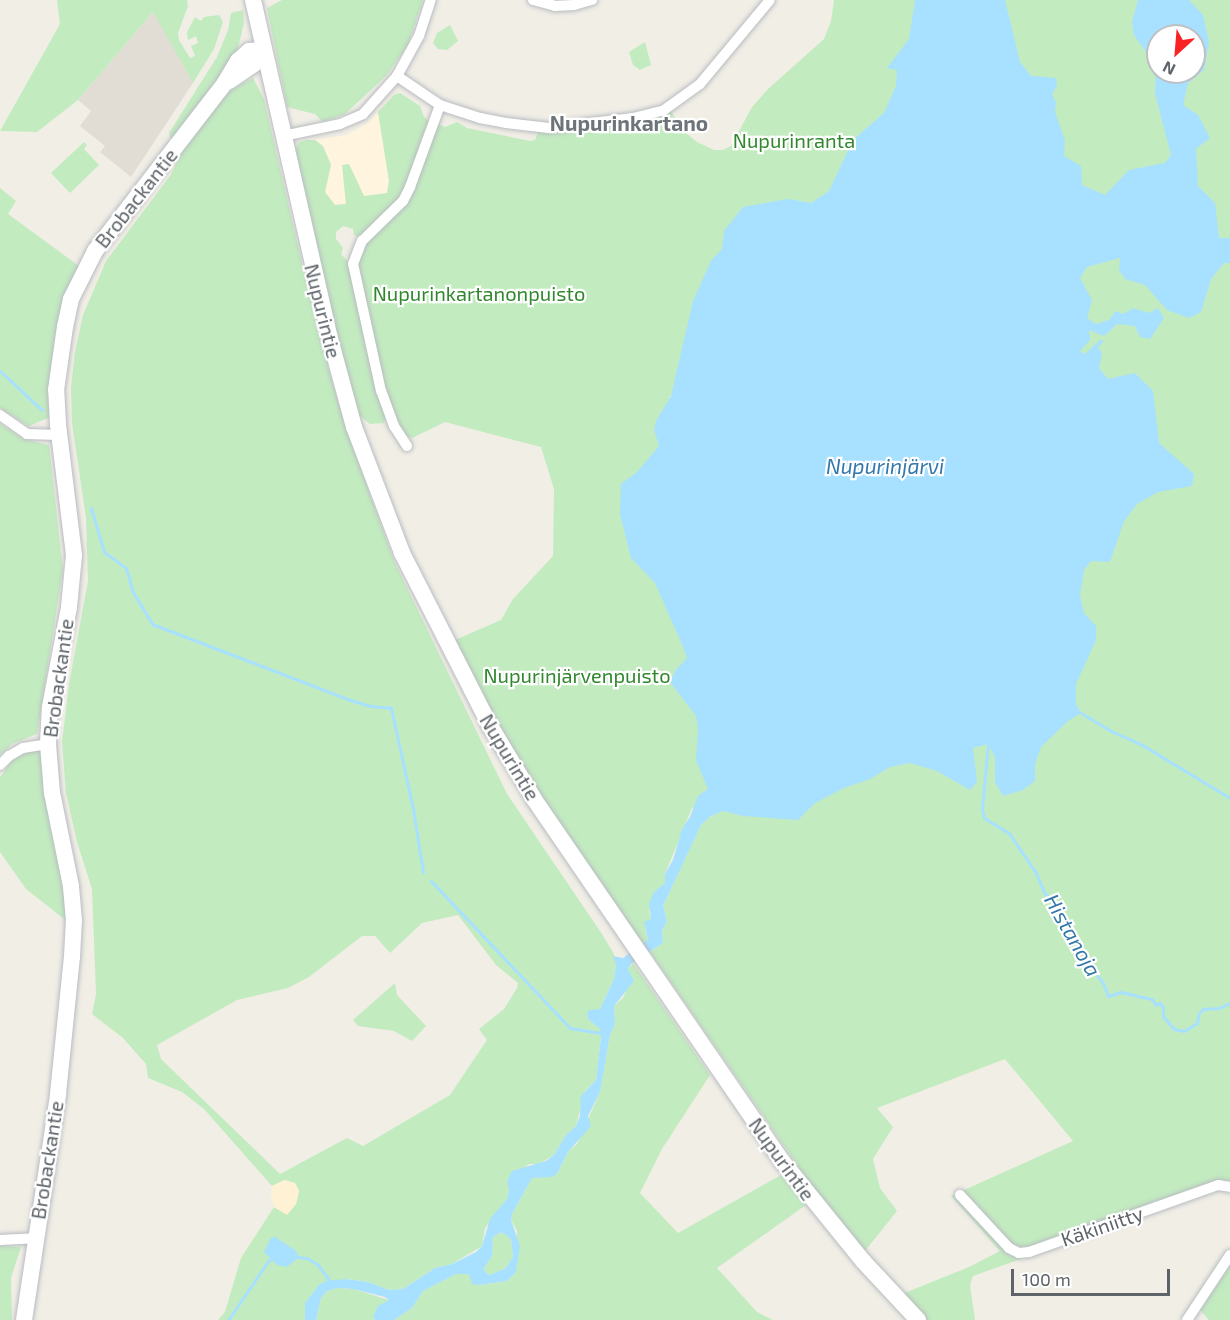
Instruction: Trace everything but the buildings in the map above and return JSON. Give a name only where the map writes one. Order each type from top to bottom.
[{"type":"main road","name":"Nupurintie","points":[[253,0],[306,242],[351,416],[402,553],[510,762],[782,1161],[863,1261],[918,1320]]},
{"type":"main road","name":"Brobackantie","points":[[24,1320],[34,1238],[58,1094],[74,921],[71,886],[52,794],[48,744],[50,706],[69,607],[74,555],[58,435],[56,390],[60,353],[71,299],[81,274],[113,226],[224,84],[238,61],[249,51],[263,50]]},
{"type":"street","points":[[283,136],[352,119],[363,114],[397,76],[419,36],[431,0]]},
{"type":"street","points":[[533,0],[555,6],[574,5],[592,0]]},
{"type":"street","points":[[397,76],[440,105],[480,118],[549,128],[581,126],[659,112],[700,84],[770,0]]},
{"type":"street","points":[[407,447],[394,426],[381,391],[353,264],[362,241],[390,214],[406,194],[440,105]]},
{"type":"street","points":[[0,415],[27,434],[58,435]]},
{"type":"street","points":[[0,765],[9,756],[23,748],[48,744]]},
{"type":"street","name":"Käkiniitty","points":[[960,1195],[1009,1248],[1019,1252],[1029,1252],[1218,1185],[1230,1187]]},
{"type":"street","points":[[0,1240],[34,1238]]},
{"type":"street","points":[[1187,1320],[1230,1255]]},
{"type":"shaded area","points":[[154,11],[193,83],[131,177],[100,152],[105,146],[80,126],[91,111],[78,100]]},
{"type":"shaded area","points":[[378,112],[389,181],[387,193],[364,196],[349,164],[343,165],[346,204],[335,205],[325,192],[331,165],[323,146],[315,140],[347,135],[366,124]]},
{"type":"green space","points":[[57,0],[187,0],[188,6],[178,33],[179,40],[190,58],[195,56],[191,46],[198,43],[196,36],[188,40],[187,32],[195,17],[201,21],[204,17],[219,15],[223,22],[214,49],[193,83],[153,12],[78,100],[37,132],[0,131],[60,24]]},
{"type":"green space","points":[[282,0],[423,0],[408,45],[386,76],[345,114],[323,122],[315,114],[287,107],[267,8]]},
{"type":"green space","points":[[834,0],[1230,0],[1230,1191],[1216,1189],[973,1276],[970,1285],[975,1320],[926,1320],[902,1294],[969,1267],[1000,1251],[951,1196],[1073,1141],[1005,1059],[877,1108],[893,1127],[873,1159],[880,1188],[897,1211],[865,1251],[821,1199],[650,952],[663,943],[662,931],[667,921],[663,906],[701,825],[711,816],[722,811],[692,808],[665,874],[665,883],[654,893],[649,912],[651,919],[645,929],[648,940],[643,944],[525,772],[493,717],[455,640],[501,620],[513,599],[553,556],[554,489],[541,447],[445,422],[412,438],[404,435],[396,422],[386,395],[357,267],[368,240],[402,209],[438,124],[445,127],[457,122],[467,128],[530,141],[535,140],[538,132],[563,132],[629,125],[671,111],[682,130],[697,142],[714,150],[723,150],[731,146],[752,107],[768,89],[824,39],[831,21]],"holes":[[[910,94],[988,743],[973,748],[853,762],[669,398]]]},
{"type":"green space","points":[[243,10],[244,23],[237,52],[222,76],[174,139],[170,137],[169,133],[217,57],[228,30],[231,13]]},
{"type":"green space","points":[[450,25],[458,41],[447,50],[438,49],[433,43],[437,33]]},
{"type":"green space","points":[[645,42],[651,65],[640,70],[633,65],[629,52]]},
{"type":"green space","points":[[253,78],[264,99],[318,332],[344,422],[394,561],[507,794],[602,934],[614,954],[616,965],[614,979],[600,1009],[587,1014],[588,1019],[600,1029],[601,1037],[596,1080],[585,1091],[576,1126],[566,1135],[554,1155],[539,1164],[529,1164],[507,1181],[509,1191],[507,1199],[485,1228],[482,1246],[452,1264],[435,1268],[403,1289],[389,1290],[368,1282],[346,1279],[305,1303],[305,1320],[218,1320],[225,1312],[241,1258],[274,1207],[287,1214],[296,1204],[299,1191],[295,1183],[285,1180],[272,1186],[204,1109],[182,1092],[148,1078],[146,1064],[123,1038],[92,1014],[96,994],[92,889],[77,842],[66,793],[62,742],[69,684],[88,581],[86,518],[72,423],[71,387],[75,352],[83,315],[106,261],[170,176],[192,133],[226,93]],"holes":[[[458,915],[496,965],[518,983],[517,988],[504,1009],[479,1029],[487,1040],[450,1095],[363,1146],[347,1138],[280,1174],[161,1059],[157,1045],[237,1000],[288,988],[309,977],[362,936],[375,936],[390,953],[422,923]]]},
{"type":"green space","points":[[400,93],[420,106],[424,117],[429,121],[406,186],[400,197],[359,237],[354,235],[353,229],[343,226],[336,232],[336,239],[343,248],[341,254],[349,263],[386,417],[384,423],[370,424],[357,414],[340,360],[294,153],[299,142],[307,140],[315,140],[323,146],[331,165],[325,192],[335,205],[346,204],[342,165],[349,164],[364,196],[387,193],[389,181],[378,112],[394,95]]},
{"type":"green space","points":[[84,142],[87,145],[84,149],[99,165],[70,193],[51,173]]},
{"type":"green space","points":[[0,188],[16,201],[8,214],[79,266],[55,335],[50,417],[29,426],[0,408]]},
{"type":"green space","points":[[0,424],[23,439],[49,445],[63,570],[37,734],[12,744],[0,755]]},
{"type":"green space","points":[[27,751],[40,751],[68,922],[26,889],[0,852],[0,777],[12,761]]},
{"type":"green space","points":[[633,963],[710,1075],[662,1149],[640,1193],[678,1233],[781,1175],[806,1205],[717,1268],[757,1312],[773,1320],[394,1320],[412,1308],[423,1291],[456,1274],[469,1274],[479,1285],[507,1281],[516,1272],[517,1231],[511,1220],[512,1214],[532,1178],[557,1174],[568,1152],[577,1144],[600,1092],[610,1035],[615,1024],[614,1006],[623,998],[629,984],[628,969]]},
{"type":"green space","points":[[395,983],[397,995],[426,1026],[412,1041],[394,1031],[358,1026],[353,1020]]},
{"type":"green space","points":[[501,1232],[511,1239],[513,1257],[506,1268],[490,1275],[485,1272],[484,1268],[492,1256],[493,1237]]},
{"type":"green space","points":[[0,1246],[21,1247],[11,1278],[12,1320],[0,1320]]},
{"type":"green space","points":[[1230,1265],[1230,1320],[1209,1320],[1199,1309]]},
{"type":"green space","points":[[337,1288],[353,1289],[389,1300],[373,1317],[375,1320],[316,1320],[321,1298],[327,1291]]},
{"type":"sand","points":[[284,1180],[295,1183],[299,1191],[296,1204],[287,1215],[274,1207],[271,1196],[272,1186]]},
{"type":"water","name":"Nupurinjärvi","points":[[915,0],[1005,0],[1020,62],[1031,76],[1056,78],[1057,86],[1052,94],[1056,103],[1055,112],[1065,140],[1064,156],[1081,166],[1082,185],[1105,195],[1129,170],[1165,163],[1171,155],[1155,93],[1155,84],[1188,84],[1183,105],[1198,115],[1210,138],[1196,149],[1198,186],[1215,203],[1219,238],[1230,238],[1230,263],[1224,263],[1211,279],[1201,312],[1189,318],[1167,310],[1145,285],[1125,279],[1119,270],[1120,258],[1087,267],[1080,278],[1092,300],[1087,318],[1096,324],[1109,320],[1116,311],[1123,314],[1133,308],[1149,313],[1158,308],[1164,318],[1150,339],[1140,337],[1135,326],[1117,324],[1104,336],[1089,330],[1090,340],[1080,351],[1085,354],[1100,340],[1104,341],[1098,347],[1102,353],[1099,368],[1108,379],[1135,373],[1153,391],[1159,443],[1194,474],[1192,486],[1158,492],[1137,504],[1124,521],[1110,562],[1091,561],[1084,570],[1080,595],[1084,613],[1096,626],[1096,640],[1076,684],[1076,704],[1081,713],[1068,721],[1041,747],[1035,764],[1035,781],[1023,790],[1003,796],[995,782],[995,757],[988,744],[973,748],[977,782],[970,790],[937,771],[910,763],[890,767],[870,779],[844,788],[815,803],[798,820],[743,816],[723,811],[711,816],[701,825],[663,906],[667,921],[662,931],[663,943],[631,964],[628,969],[634,981],[614,1006],[615,1024],[610,1035],[600,1092],[588,1116],[591,1126],[568,1152],[557,1174],[551,1177],[532,1178],[512,1214],[511,1220],[520,1246],[516,1272],[507,1281],[479,1285],[472,1284],[469,1274],[456,1274],[423,1291],[412,1308],[394,1320],[375,1320],[373,1317],[378,1306],[389,1300],[385,1297],[353,1289],[337,1288],[327,1291],[321,1298],[316,1320],[305,1320],[305,1303],[319,1285],[326,1281],[346,1279],[368,1282],[389,1290],[403,1289],[435,1268],[452,1264],[476,1252],[482,1246],[490,1219],[507,1199],[509,1191],[507,1181],[512,1171],[546,1161],[554,1155],[566,1135],[576,1126],[580,1116],[581,1096],[596,1080],[601,1037],[600,1029],[588,1019],[587,1013],[590,1010],[600,1009],[614,979],[616,965],[613,956],[623,958],[648,940],[644,922],[651,919],[649,904],[654,892],[665,883],[665,874],[673,860],[682,829],[690,817],[698,796],[708,789],[696,760],[698,729],[696,716],[670,682],[675,671],[687,658],[655,583],[631,558],[620,514],[621,484],[637,472],[659,446],[654,430],[656,421],[671,396],[693,301],[711,261],[722,249],[724,231],[743,207],[788,199],[811,203],[829,191],[853,140],[884,113],[896,86],[897,70],[887,68],[909,39]],"holes":[[[501,1232],[511,1239],[513,1257],[506,1268],[490,1275],[485,1272],[484,1268],[492,1256],[493,1237]]]},
{"type":"water","name":"Nupurinjärvi","points":[[1138,0],[1189,0],[1203,15],[1205,24],[1146,24],[1146,52],[1134,35],[1132,22]]},
{"type":"water","name":"Nupurinjärvi","points":[[1206,29],[1209,43],[1206,59]]},
{"type":"water","points":[[275,1237],[296,1251],[299,1257],[287,1267],[277,1265],[264,1252],[271,1238]]},
{"type":"waterway","points":[[0,371],[42,410]]},
{"type":"waterway","points":[[91,508],[104,552],[126,568],[133,592],[152,624],[347,699],[370,706],[391,708],[413,809],[423,872]]},
{"type":"waterway","points":[[1081,713],[1111,731],[1144,746],[1230,798]]},
{"type":"waterway","name":"Histanoja","points":[[988,743],[982,809],[984,818],[1009,833],[1036,873],[1044,892],[1068,922],[1081,953],[1103,983],[1108,996],[1121,992],[1152,999],[1156,1005],[1160,1003],[1163,1007],[1163,1016],[1174,1029],[1184,1031],[1197,1023],[1199,1013],[1203,1009],[1219,1008],[1230,1003]]},
{"type":"waterway","points":[[431,881],[570,1028],[603,1033]]},
{"type":"waterway","points":[[297,1257],[307,1258],[318,1265],[331,1282]]},
{"type":"waterway","points":[[228,1320],[269,1260],[273,1259]]},
{"type":"district","name":"Nupurinkartano","points":[[629,123]]},
{"type":"park label","name":"Nupurinranta","points":[[794,140]]},
{"type":"park label","name":"Nupurinkartanonpuisto","points":[[479,293]]},
{"type":"park label","name":"Nupurinjärvenpuisto","points":[[577,675]]}]
